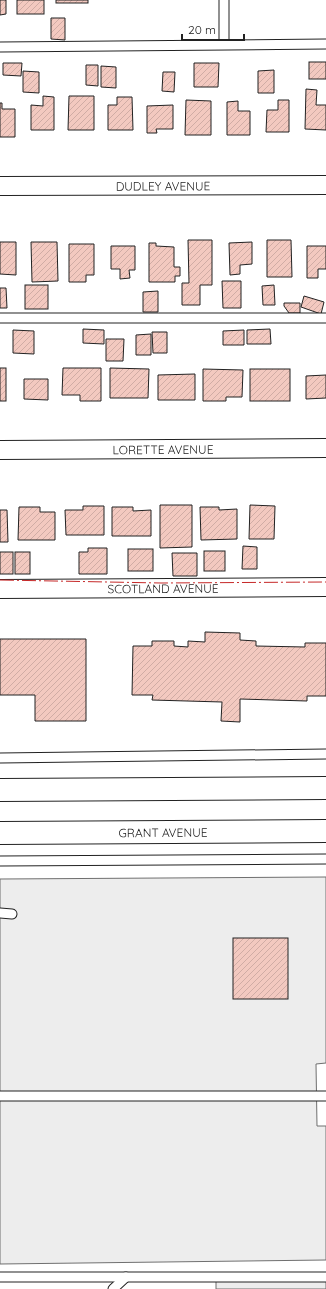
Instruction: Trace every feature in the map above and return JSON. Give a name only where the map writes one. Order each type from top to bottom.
[{"type":"main road","points":[[0,790],[326,788]]},
{"type":"main road","name":"GRANT AVENUE","points":[[0,833],[326,830]]},
{"type":"street","name":"DUDLEY AVENUE","points":[[0,186],[326,185]]},
{"type":"street","name":"LORETTE AVENUE","points":[[0,450],[326,448]]},
{"type":"street","name":"SCOTLAND AVENUE","points":[[0,589],[326,587]]},
{"type":"lane","points":[[224,0],[224,44]]},
{"type":"lane","points":[[0,47],[326,44]]},
{"type":"lane","points":[[0,318],[326,318]]},
{"type":"lane","points":[[0,758],[326,754]]},
{"type":"lane","points":[[0,860],[326,859]]},
{"type":"lane","points":[[0,913],[12,914]]},
{"type":"lane","points":[[0,1096],[326,1096]]},
{"type":"lane","points":[[0,1277],[326,1277]]},
{"type":"lane","points":[[114,1289],[126,1277]]},
{"type":"shaded area","points":[[326,877],[326,1063],[316,1064],[317,1126],[326,1126],[326,1260],[0,1264],[0,879]]},
{"type":"shaded area","points":[[326,1277],[326,1289],[216,1289],[216,1278]]},
{"type":"building","points":[[0,0],[6,0],[6,14],[0,15]]},
{"type":"building","points":[[17,0],[44,0],[44,14],[17,14]]},
{"type":"building","points":[[56,0],[88,0],[88,3],[56,3]]},
{"type":"building","points":[[51,18],[65,18],[65,40],[51,39]]},
{"type":"building","points":[[309,62],[326,62],[326,79],[309,79]]},
{"type":"building","points":[[3,63],[22,63],[21,76],[3,75]]},
{"type":"building","points":[[194,63],[219,63],[218,87],[194,87]]},
{"type":"building","points":[[86,65],[98,65],[98,86],[86,85]]},
{"type":"building","points":[[101,66],[116,67],[116,88],[101,87]]},
{"type":"building","points":[[274,70],[274,93],[258,93],[258,71]]},
{"type":"building","points":[[23,71],[39,72],[39,93],[23,92]]},
{"type":"building","points":[[163,72],[175,72],[174,92],[162,91]]},
{"type":"building","points":[[306,89],[317,90],[316,105],[326,105],[326,130],[305,129]]},
{"type":"building","points":[[43,96],[54,97],[54,130],[31,130],[31,105],[43,106]]},
{"type":"building","points":[[69,96],[94,96],[94,130],[68,130]]},
{"type":"building","points":[[117,97],[132,97],[133,130],[108,130],[108,105],[117,105]]},
{"type":"building","points":[[186,100],[211,101],[211,135],[185,135]]},
{"type":"building","points":[[278,100],[289,100],[289,132],[266,132],[267,110],[278,110]]},
{"type":"building","points":[[238,101],[238,111],[250,111],[250,135],[227,135],[227,102]]},
{"type":"building","points":[[0,103],[2,103],[2,109],[15,109],[15,137],[0,137]]},
{"type":"building","points":[[173,105],[173,129],[156,129],[157,133],[147,133],[147,106]]},
{"type":"building","points":[[188,240],[212,240],[212,285],[200,285],[200,305],[182,305],[182,283],[189,283]]},
{"type":"building","points":[[267,240],[291,240],[292,277],[267,277]]},
{"type":"building","points":[[0,242],[16,242],[16,275],[0,274]]},
{"type":"building","points":[[31,242],[57,242],[58,281],[32,282]]},
{"type":"building","points":[[252,242],[252,264],[240,265],[240,274],[230,275],[229,243]]},
{"type":"building","points":[[149,243],[156,243],[156,246],[174,247],[174,267],[180,267],[180,276],[175,276],[175,282],[149,282]]},
{"type":"building","points":[[69,244],[94,244],[94,275],[86,275],[86,282],[69,282]]},
{"type":"building","points":[[111,246],[135,246],[135,270],[129,270],[130,278],[120,279],[120,269],[111,269]]},
{"type":"building","points":[[307,246],[326,246],[326,269],[318,269],[318,278],[307,278]]},
{"type":"building","points":[[222,281],[241,281],[241,308],[223,308]]},
{"type":"building","points":[[25,285],[48,285],[48,309],[25,309]]},
{"type":"building","points":[[274,285],[275,305],[263,305],[262,286]]},
{"type":"building","points":[[0,288],[6,288],[7,308],[0,308]]},
{"type":"building","points":[[158,291],[158,312],[143,312],[143,292]]},
{"type":"building","points":[[304,296],[324,302],[321,314],[301,307]]},
{"type":"building","points":[[284,303],[300,303],[300,313],[289,313],[284,306]]},
{"type":"building","points":[[83,329],[104,330],[104,344],[83,343]]},
{"type":"building","points":[[270,329],[271,344],[247,344],[247,330]]},
{"type":"building","points":[[13,330],[34,331],[34,354],[13,353]]},
{"type":"building","points":[[244,330],[244,345],[223,345],[223,331]]},
{"type":"building","points":[[152,332],[167,332],[167,353],[153,353]]},
{"type":"building","points":[[151,334],[151,355],[136,355],[136,335]]},
{"type":"building","points":[[106,339],[124,339],[123,361],[106,361]]},
{"type":"building","points":[[0,368],[6,368],[6,401],[0,401]]},
{"type":"building","points":[[63,368],[101,368],[101,401],[80,401],[80,395],[62,395]]},
{"type":"building","points":[[110,368],[149,369],[148,398],[110,398]]},
{"type":"building","points":[[203,369],[243,370],[242,397],[226,397],[226,401],[203,401]]},
{"type":"building","points":[[250,369],[290,369],[290,401],[250,401]]},
{"type":"building","points":[[195,374],[195,400],[158,400],[158,375]]},
{"type":"building","points":[[326,375],[326,398],[306,399],[306,376]]},
{"type":"building","points":[[24,379],[48,379],[48,400],[24,399]]},
{"type":"building","points":[[160,505],[192,505],[192,547],[160,548]]},
{"type":"building","points":[[250,505],[275,506],[274,539],[249,539]]},
{"type":"building","points":[[83,506],[104,506],[104,535],[66,535],[65,510],[83,510]]},
{"type":"building","points":[[19,507],[40,507],[40,512],[55,512],[55,540],[18,540]]},
{"type":"building","points":[[112,507],[133,507],[133,511],[151,510],[151,536],[112,536]]},
{"type":"building","points":[[200,507],[219,507],[219,510],[237,509],[237,539],[201,540]]},
{"type":"building","points":[[0,510],[7,510],[8,542],[0,542]]},
{"type":"building","points":[[243,546],[257,547],[257,569],[242,569]]},
{"type":"building","points":[[88,548],[107,548],[107,574],[79,574],[79,552],[88,552]]},
{"type":"building","points":[[128,549],[153,549],[153,571],[128,571]]},
{"type":"building","points":[[204,551],[225,551],[225,571],[204,571]]},
{"type":"building","points":[[0,552],[13,552],[13,574],[0,574]]},
{"type":"building","points":[[15,552],[30,552],[30,574],[15,574]]},
{"type":"building","points":[[172,553],[197,553],[197,576],[173,576]]},
{"type":"building","points":[[205,632],[240,633],[240,640],[256,641],[256,646],[305,647],[305,643],[326,643],[326,696],[307,696],[307,701],[240,699],[240,722],[221,721],[222,702],[152,700],[153,695],[132,695],[133,646],[152,646],[152,641],[174,641],[174,646],[188,647],[188,641],[205,642]]},
{"type":"building","points":[[0,639],[86,639],[86,721],[35,721],[35,695],[0,695]]},
{"type":"building","points":[[233,938],[288,938],[288,999],[233,999]]},
{"type":"power","points":[[0,580],[161,583],[326,582]]}]
